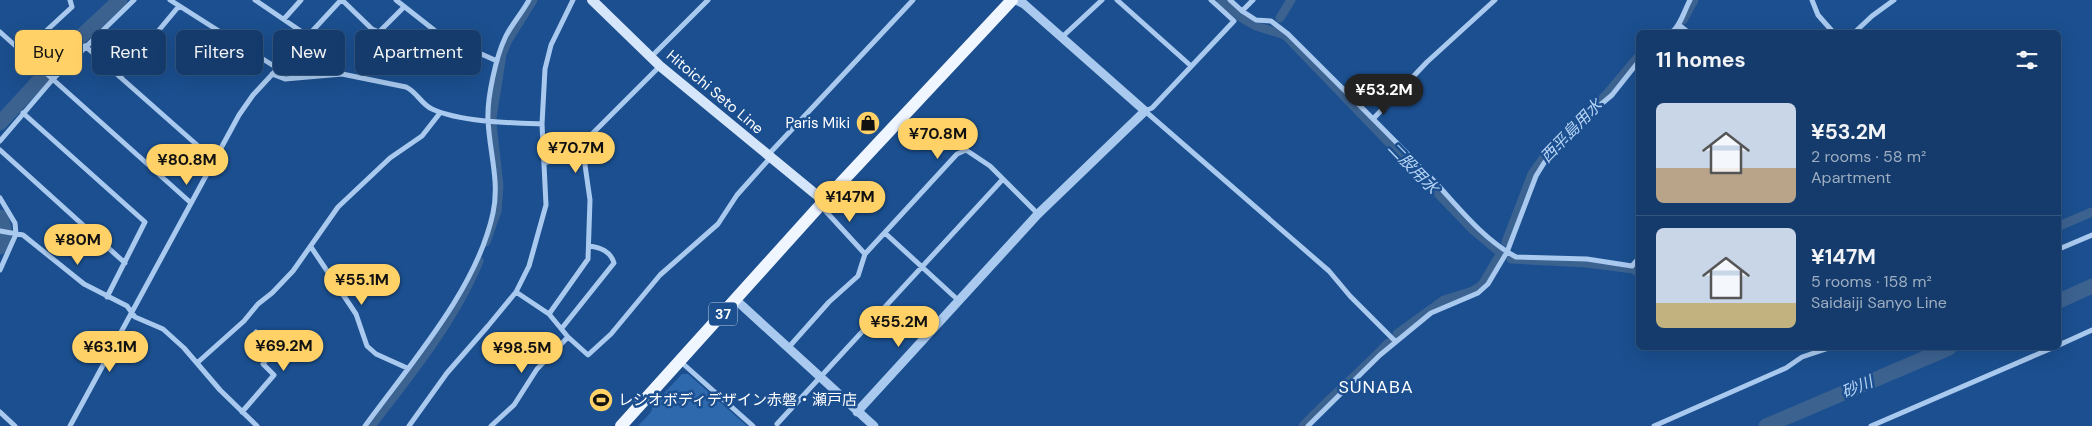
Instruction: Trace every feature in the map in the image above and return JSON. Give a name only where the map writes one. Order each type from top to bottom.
[{"type":"main road","name":"Hitoichi Seto Line","points":[[592,0],[660,66],[769,156],[822,203]]},
{"type":"main road","name":"37","points":[[621,426],[822,203],[1014,0]]},
{"type":"street","points":[[46,30],[72,7],[70,0]]},
{"type":"street","points":[[0,141],[53,79],[134,0]]},
{"type":"street","points":[[170,0],[273,65]]},
{"type":"street","points":[[255,0],[300,30]]},
{"type":"street","points":[[284,19],[301,0]]},
{"type":"street","points":[[314,30],[341,0],[379,32],[404,7]]},
{"type":"street","points":[[396,0],[443,37],[497,60]]},
{"type":"street","points":[[365,426],[464,288],[488,232],[496,191],[488,121],[497,60],[505,36],[530,0]]},
{"type":"street","points":[[409,426],[447,373],[516,292],[529,266],[546,205],[542,124],[545,69],[549,53],[573,0]]},
{"type":"street","points":[[650,57],[708,0]]},
{"type":"street","points":[[516,292],[549,314],[568,337],[588,354],[610,334],[660,275],[718,224],[737,195],[769,156],[913,0]]},
{"type":"street","points":[[1014,0],[1024,4],[1329,271],[1350,296],[1396,341]]},
{"type":"street","points":[[1061,38],[1102,0]]},
{"type":"street","points":[[1117,0],[1191,66]]},
{"type":"street","points":[[857,412],[1038,214],[1145,111],[1152,108],[1234,21],[1211,0]]},
{"type":"street","points":[[1230,0],[1256,20],[1270,21],[1288,34],[1436,183],[1475,226],[1507,252],[1516,256],[1587,259],[1632,266],[1636,261]]},
{"type":"street","points":[[1242,11],[1252,0]]},
{"type":"street","points":[[1373,119],[1426,62],[1495,0]]},
{"type":"street","points":[[1674,30],[1679,25],[1690,0]]},
{"type":"street","points":[[1812,0],[1818,16],[1831,30]]},
{"type":"street","points":[[1857,30],[1893,0]]},
{"type":"street","points":[[120,77],[179,6]]},
{"type":"street","points":[[1679,25],[1685,30]]},
{"type":"street","points":[[0,32],[15,44]]},
{"type":"street","points":[[85,46],[214,160]]},
{"type":"street","points":[[1308,426],[1396,341],[1431,313],[1478,293],[1488,284],[1507,252],[1536,176],[1544,163],[1612,95],[1636,65]]},
{"type":"street","points":[[549,314],[588,259],[590,200],[583,151],[586,140],[660,66]]},
{"type":"street","points":[[70,426],[244,106],[272,74],[285,79],[342,74],[406,87],[412,90],[429,108],[440,112],[488,121],[542,124]]},
{"type":"street","points":[[48,75],[191,203]]},
{"type":"street","points":[[197,363],[244,321],[258,304],[272,293],[293,271],[338,207],[390,158],[422,136],[440,112]]},
{"type":"street","points":[[23,113],[145,222],[107,297]]},
{"type":"street","points":[[0,150],[125,263]]},
{"type":"street","points":[[788,348],[829,302],[858,276],[865,254],[957,154],[966,150],[990,166],[1038,214]]},
{"type":"street","points":[[544,163],[583,151]]},
{"type":"street","points":[[777,425],[1003,179]]},
{"type":"street","points":[[0,198],[15,223],[16,234],[0,270]]},
{"type":"street","points":[[822,203],[865,254]]},
{"type":"street","points":[[1,231],[23,235],[84,284],[127,306],[135,316],[162,329],[257,426]]},
{"type":"street","points":[[885,233],[958,300]]},
{"type":"street","points":[[2061,248],[2092,235]]},
{"type":"street","points":[[562,328],[614,263],[612,257],[599,247],[589,246]]},
{"type":"street","points":[[311,247],[356,314],[367,346],[376,354],[407,368]]},
{"type":"street","points":[[736,300],[874,426]]},
{"type":"street","points":[[2061,344],[2092,330]]},
{"type":"street","points":[[242,412],[274,375],[263,364],[271,353],[270,346],[256,332]]},
{"type":"street","points":[[491,426],[514,405],[537,369],[568,337]]},
{"type":"street","points":[[1654,426],[1786,368],[1802,357],[1823,350]]},
{"type":"street","points":[[1871,426],[2047,350]]},
{"type":"street","points":[[680,362],[753,426]]},
{"type":"street","points":[[0,412],[15,426]]},
{"type":"shaded area","points":[[682,374],[688,374],[747,426],[638,426],[651,412],[653,405]]},
{"type":"waterway","points":[[0,123],[73,44],[120,0]]},
{"type":"waterway","points":[[492,118],[502,54],[508,40],[533,0]]},
{"type":"waterway","name":"二股用水","points":[[1221,0],[1242,18],[1256,26],[1285,35],[1473,230],[1501,253],[1482,285],[1473,291],[1444,300],[1397,334]]},
{"type":"waterway","points":[[1280,18],[1291,0]]},
{"type":"waterway","name":"西平島用水","points":[[1683,20],[1694,0]]},
{"type":"waterway","name":"西平島用水","points":[[1506,242],[1532,174],[1545,156],[1606,95],[1636,60]]},
{"type":"waterway","points":[[486,242],[497,211],[499,186],[492,124]]},
{"type":"waterway","points":[[2061,225],[2092,212]]},
{"type":"waterway","points":[[0,217],[4,232],[0,247]]},
{"type":"waterway","points":[[1511,259],[1587,263],[1636,271]]},
{"type":"waterway","points":[[371,426],[445,326],[479,261]]},
{"type":"waterway","name":"砂川","points":[[2061,300],[2092,286]]},
{"type":"waterway","name":"二股用水","points":[[1303,426],[1388,343]]},
{"type":"waterway","name":"砂川","points":[[1766,426],[1944,350]]},
{"type":"place","name":"Paris Miki","points":[[868,123]]},
{"type":"place","name":"レシオボディデザイン赤磐・瀬戸店","points":[[601,400]]},
{"type":"district","name":"SUNABA","points":[[1376,387]]}]
